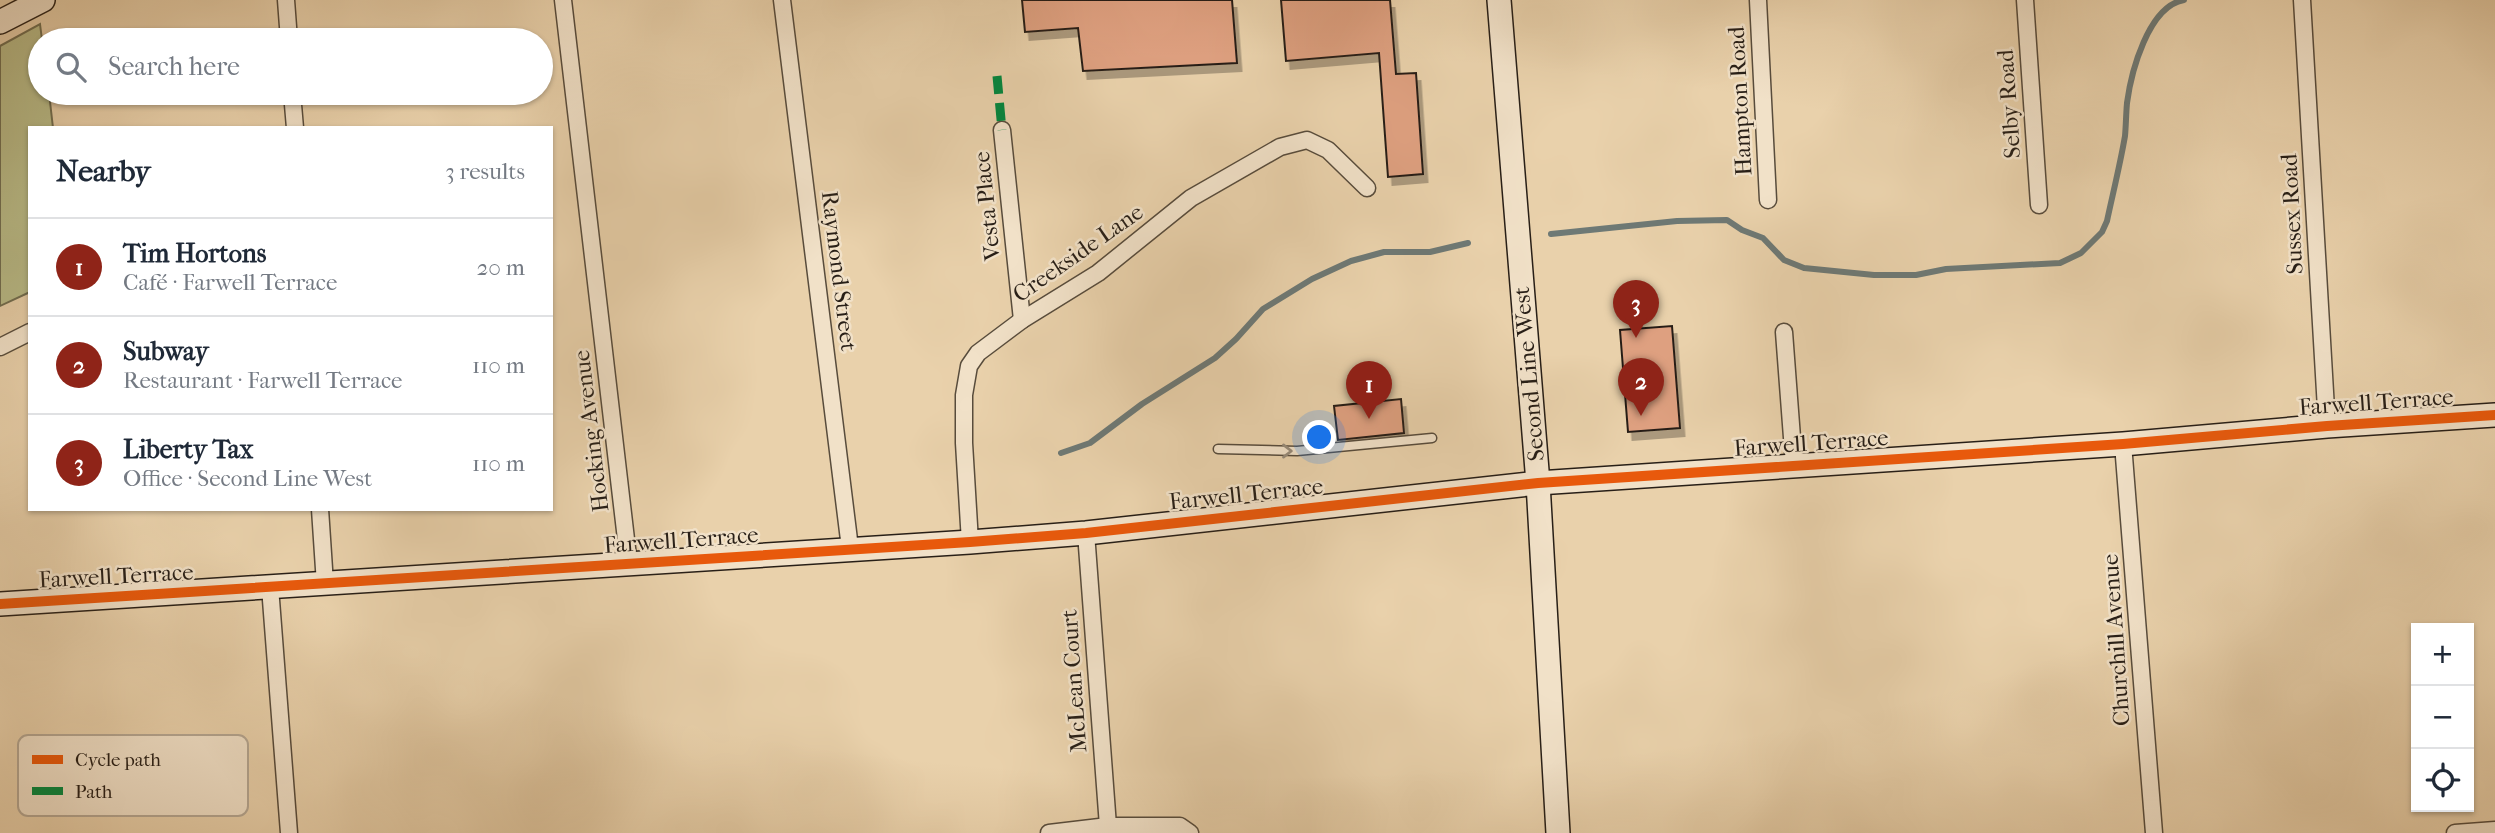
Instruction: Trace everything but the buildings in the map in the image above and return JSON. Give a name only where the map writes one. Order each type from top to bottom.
[{"type":"street","points":[[0,22],[43,0]]},
{"type":"street","points":[[286,0],[288,28]]},
{"type":"street","name":"Hocking Avenue","points":[[563,0],[629,565]]},
{"type":"street","name":"Raymond Street","points":[[782,0],[850,548]]},
{"type":"street","name":"Second Line West","points":[[1499,0],[1538,483],[1558,833]]},
{"type":"street","name":"Hampton Road","points":[[1758,0],[1768,200]]},
{"type":"street","name":"Selby Road","points":[[2025,0],[2039,205]]},
{"type":"street","name":"Sussex Road","points":[[2302,0],[2327,426]]},
{"type":"street","points":[[293,105],[295,126]]},
{"type":"street","name":"Vesta Place","points":[[1002,130],[1022,320]]},
{"type":"street","name":"Creekside Lane","points":[[970,542],[964,395],[969,366],[978,353],[1022,320],[1098,273],[1191,198],[1280,147],[1307,141],[1328,150],[1367,188]]},
{"type":"street","points":[[1784,332],[1794,464]]},
{"type":"street","points":[[0,347],[28,333]]},
{"type":"street","name":"Farwell Terrace","points":[[0,604],[970,542],[1086,533],[1538,483],[2123,444],[2495,415]]},
{"type":"street","name":"Churchill Avenue","points":[[2123,444],[2154,833]]},
{"type":"street","points":[[320,511],[325,584]]},
{"type":"street","name":"McLean Court","points":[[1086,533],[1108,826]]},
{"type":"street","points":[[270,587],[289,833]]},
{"type":"street","points":[[1049,833],[1108,826],[1180,826],[1190,833]]},
{"type":"street","points":[[2455,833],[2495,830]]},
{"type":"lane","points":[[1218,449],[1297,451],[1432,438]]},
{"type":"green space","points":[[28,31],[28,105],[50,105],[53,126],[28,126],[28,293],[0,306],[0,46]]},
{"type":"waterway","points":[[1551,234],[1677,221],[1727,220],[1742,230],[1763,238],[1784,260],[1804,268],[1874,275],[1916,275],[1946,269],[2060,263],[2081,253],[2102,232],[2107,221],[2121,158],[2129,90],[2143,42],[2160,14],[2171,5],[2184,0]]},
{"type":"waterway","points":[[1061,453],[1090,443],[1142,404],[1215,358],[1263,309],[1312,279],[1351,261],[1384,252],[1430,252],[1468,243]]},
{"type":"marked path","points":[[997,76],[1002,130]]},
{"type":"cycle path","points":[[0,604],[970,542],[1086,533],[1538,483],[2123,444],[2495,415]]},
{"type":"place","name":"Liberty Tax","points":[[1636,338]]},
{"type":"place","name":"Subway","points":[[1641,416]]},
{"type":"place","name":"Tim Hortons","points":[[1369,419]]}]
